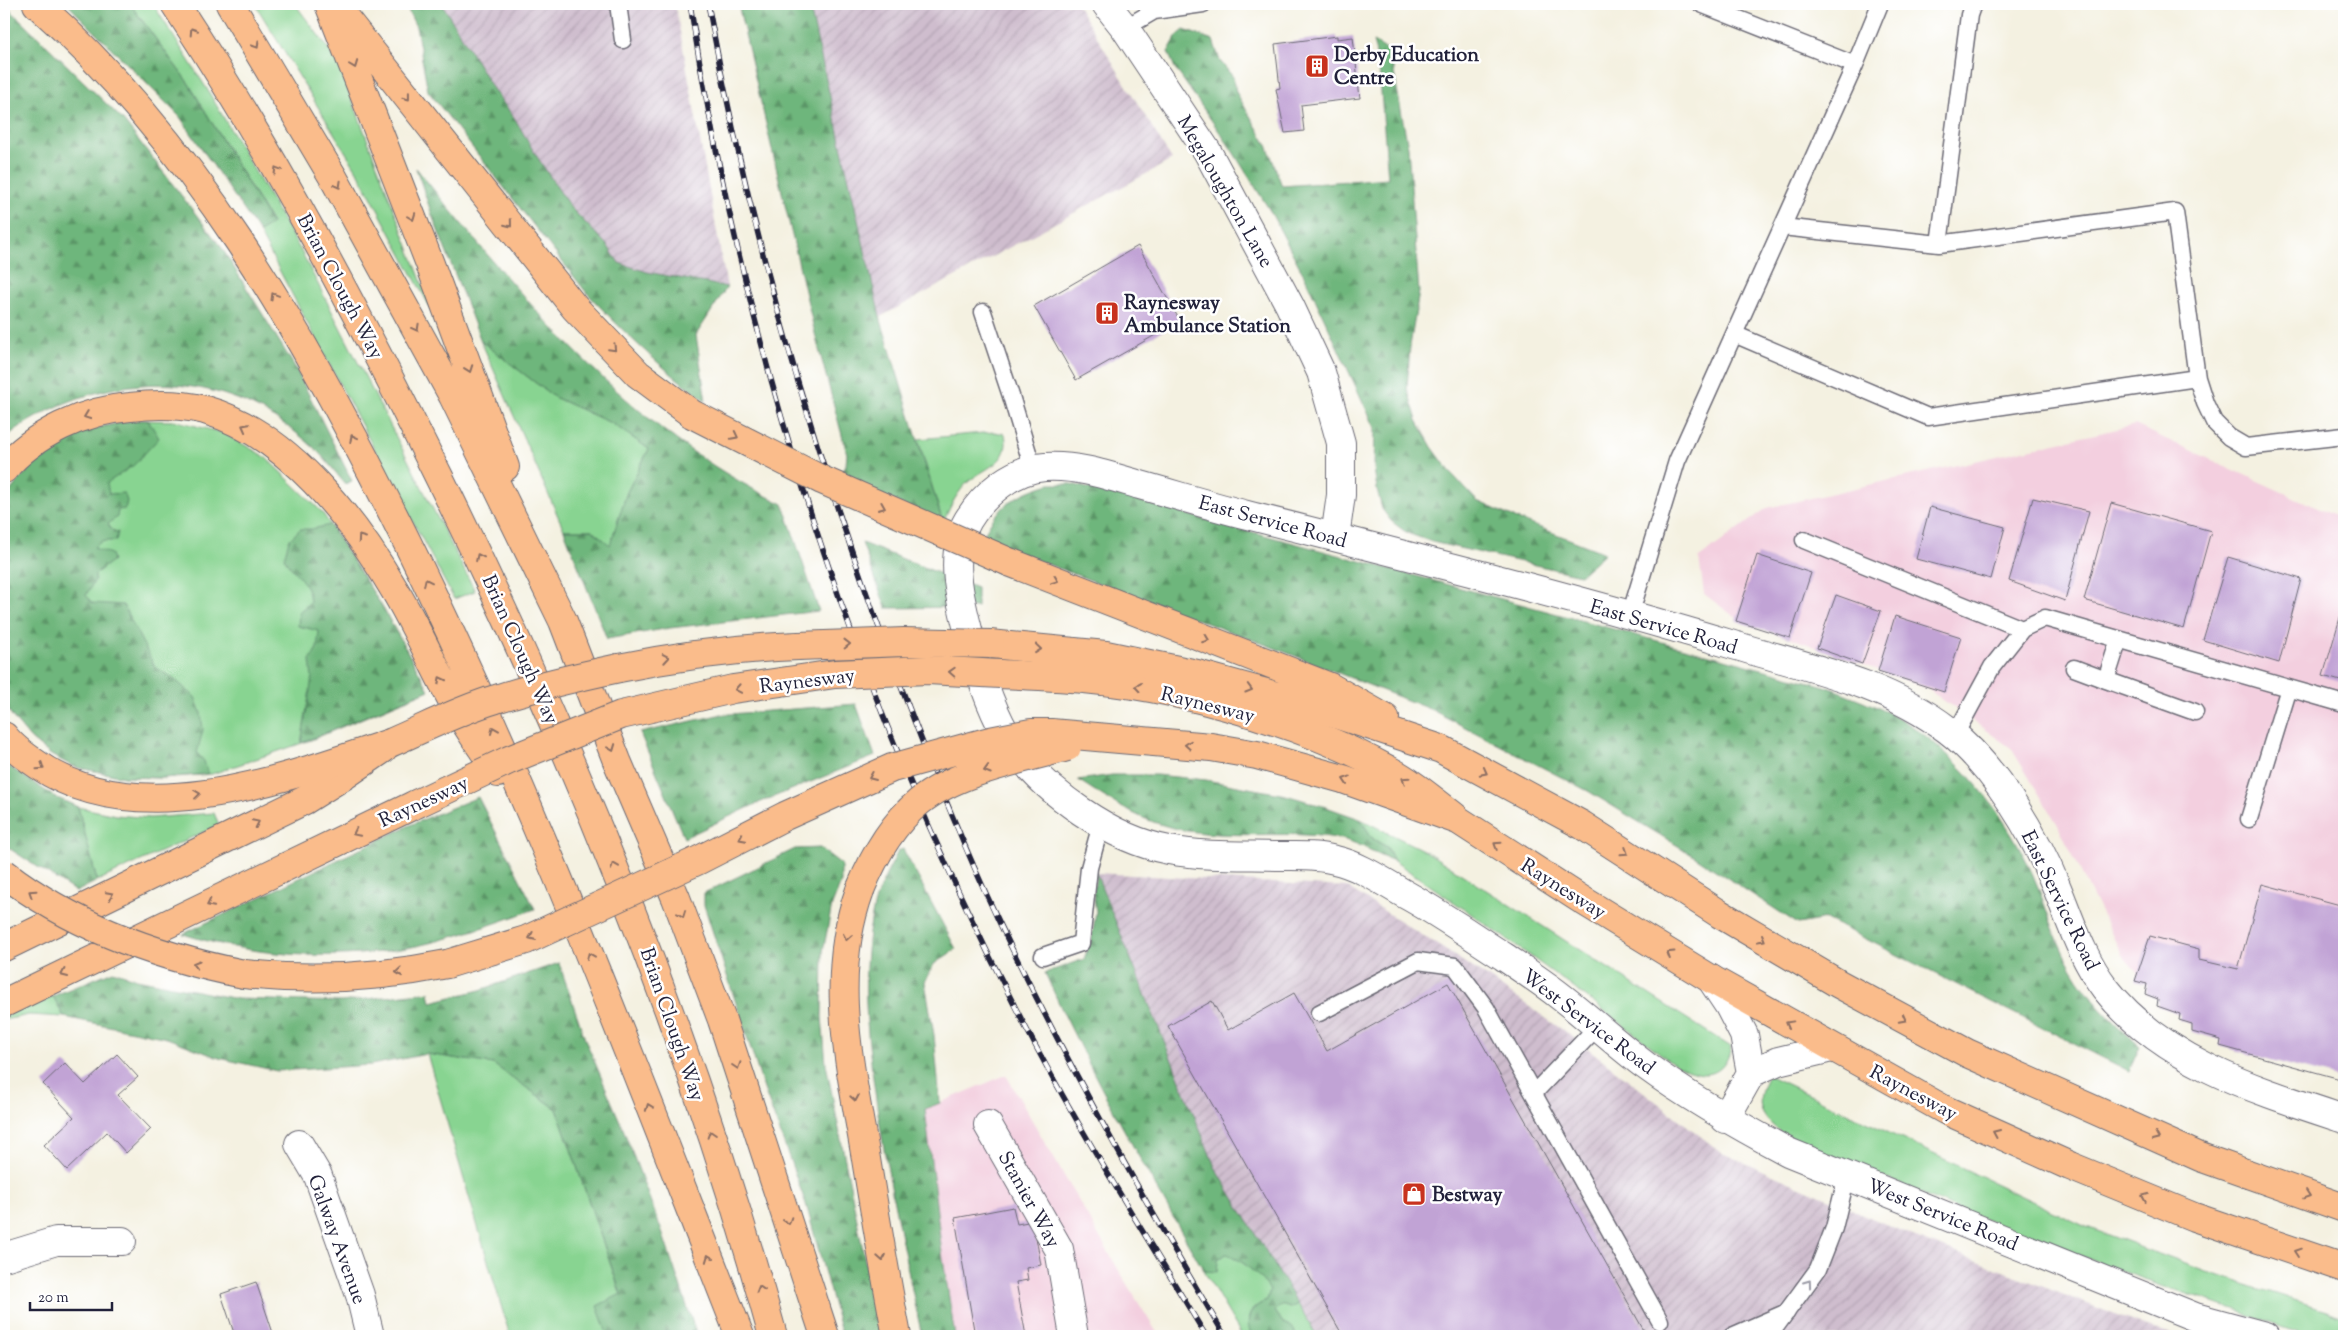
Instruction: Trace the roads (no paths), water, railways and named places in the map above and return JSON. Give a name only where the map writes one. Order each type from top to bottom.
[{"type":"main road","points":[[37,4],[67,30],[166,141],[230,226],[286,315],[327,387],[463,656],[602,984],[740,1336]]},
{"type":"main road","name":"Brian Clough Way","points":[[175,4],[298,206],[400,398],[492,584],[576,770],[660,982],[724,1175],[773,1336]]},
{"type":"main road","points":[[230,4],[334,177],[453,396],[563,621]]},
{"type":"main road","points":[[329,4],[430,264],[563,621],[617,760],[676,898],[722,1020],[825,1336]]},
{"type":"main road","points":[[334,4],[575,308],[638,374],[692,414],[863,499],[1009,562],[1330,687],[1440,749]]},
{"type":"main road","points":[[4,469],[32,442],[95,413],[122,407],[175,406],[204,410],[231,420],[256,433],[295,463],[360,536],[394,589],[453,702],[541,840]]},
{"type":"main road","name":"Raynesway","points":[[4,947],[305,800],[345,775],[390,743],[463,710],[550,683],[671,657],[741,648],[904,642],[989,661],[1169,692],[1282,723],[1320,737],[1388,769],[1420,790],[1458,820],[1582,900],[1711,979],[1944,1110],[2070,1166],[2194,1217],[2344,1268]]},
{"type":"main road","name":"Raynesway","points":[[4,1003],[509,760],[622,715],[724,692],[834,674],[928,670],[989,661],[1106,655],[1197,674],[1302,703],[1440,749],[1582,825],[1720,914],[1839,984],[1967,1053],[2200,1157],[2344,1208]]},
{"type":"main road","points":[[4,873],[44,901],[85,924],[200,965],[244,974],[293,979],[351,977],[419,970],[447,964],[526,940],[699,860],[785,816],[892,768],[948,751],[1031,733],[1059,740],[1107,739],[1211,747],[1257,755],[1343,779],[1458,820]]},
{"type":"main road","points":[[4,736],[32,761],[72,784],[97,792],[138,797],[200,794],[244,786],[310,770],[390,743]]},
{"type":"main road","points":[[897,1336],[852,1077],[844,1008],[844,951],[852,911],[874,859],[887,838],[918,802],[949,783],[1059,740]]},
{"type":"street","name":"Megaloughton Lane","points":[[1106,4],[1125,28],[1207,151],[1290,306],[1321,372],[1342,443],[1341,495],[1335,537]]},
{"type":"street","name":"East Service Road","points":[[989,661],[958,579],[958,545],[970,516],[1007,479],[1033,469],[1071,467],[1098,472],[1214,506],[1630,615],[1814,666],[1873,688],[1925,714],[1955,735],[2009,797],[2045,860],[2073,934],[2106,989],[2152,1035],[2191,1059],[2245,1084],[2344,1119]]},
{"type":"street","name":"West Service Road","points":[[989,661],[994,712],[1014,747],[1034,770],[1066,799],[1101,824],[1140,842],[1167,850],[1203,854],[1328,858],[1352,865],[1435,911],[1555,992],[1645,1065],[1724,1119],[1788,1152],[2195,1317],[2265,1336]]},
{"type":"street","points":[[1711,979],[1729,1006],[1744,1035],[1751,1073]]},
{"type":"street","points":[[1724,1119],[1751,1073],[1778,1061],[1832,1048]]},
{"type":"street","name":"Stanier Way","points":[[988,1125],[1060,1249],[1074,1336]]},
{"type":"street","name":"Galway Avenue","points":[[300,1144],[318,1176],[360,1295],[370,1336]]},
{"type":"street","points":[[4,1257],[56,1241],[122,1241]]},
{"type":"lane","points":[[618,4],[623,40]]},
{"type":"lane","points":[[1125,28],[1154,11],[1203,4]]},
{"type":"lane","points":[[1701,4],[1855,65]]},
{"type":"lane","points":[[1630,615],[1677,461],[1855,65],[1880,4]]},
{"type":"lane","points":[[1939,244],[1968,25],[1973,4]]},
{"type":"lane","points":[[1782,227],[1939,244],[2175,212],[2197,378],[2205,403],[2214,422],[2229,437],[2246,447],[2344,436]]},
{"type":"lane","points":[[983,312],[1012,396],[1033,469]]},
{"type":"lane","points":[[1734,334],[1928,417],[2197,378]]},
{"type":"lane","points":[[1804,540],[2022,629]]},
{"type":"lane","points":[[1955,735],[1992,667],[2022,629],[2045,618],[2344,704]]},
{"type":"lane","points":[[2106,680],[2119,639]]},
{"type":"lane","points":[[2074,668],[2195,712]]},
{"type":"lane","points":[[2249,819],[2289,688]]},
{"type":"lane","points":[[1042,956],[1081,943],[1089,868],[1101,824]]},
{"type":"lane","points":[[1319,1013],[1418,960],[1454,966],[1486,1008],[1660,1320]]},
{"type":"lane","points":[[1534,1094],[1598,1026]]},
{"type":"lane","points":[[1769,1336],[1818,1269],[1834,1228],[1848,1175]]},
{"type":"lane","points":[[1732,1336],[1787,1312]]},
{"type":"railway","points":[[690,4],[714,139],[743,273],[778,406],[819,538],[865,668],[916,796],[972,921],[1034,1043],[1096,1154],[1206,1336]]},
{"type":"railway","points":[[708,4],[744,178],[788,348],[840,517],[914,720],[971,860],[1002,929],[1043,1011],[1118,1152],[1225,1336]]},
{"type":"place","name":"Derby Education Centre","points":[[1317,66]]},
{"type":"place","name":"Raynesway Ambulance Station","points":[[1107,313]]},
{"type":"place","name":"Bestway","points":[[1414,1194]]}]
